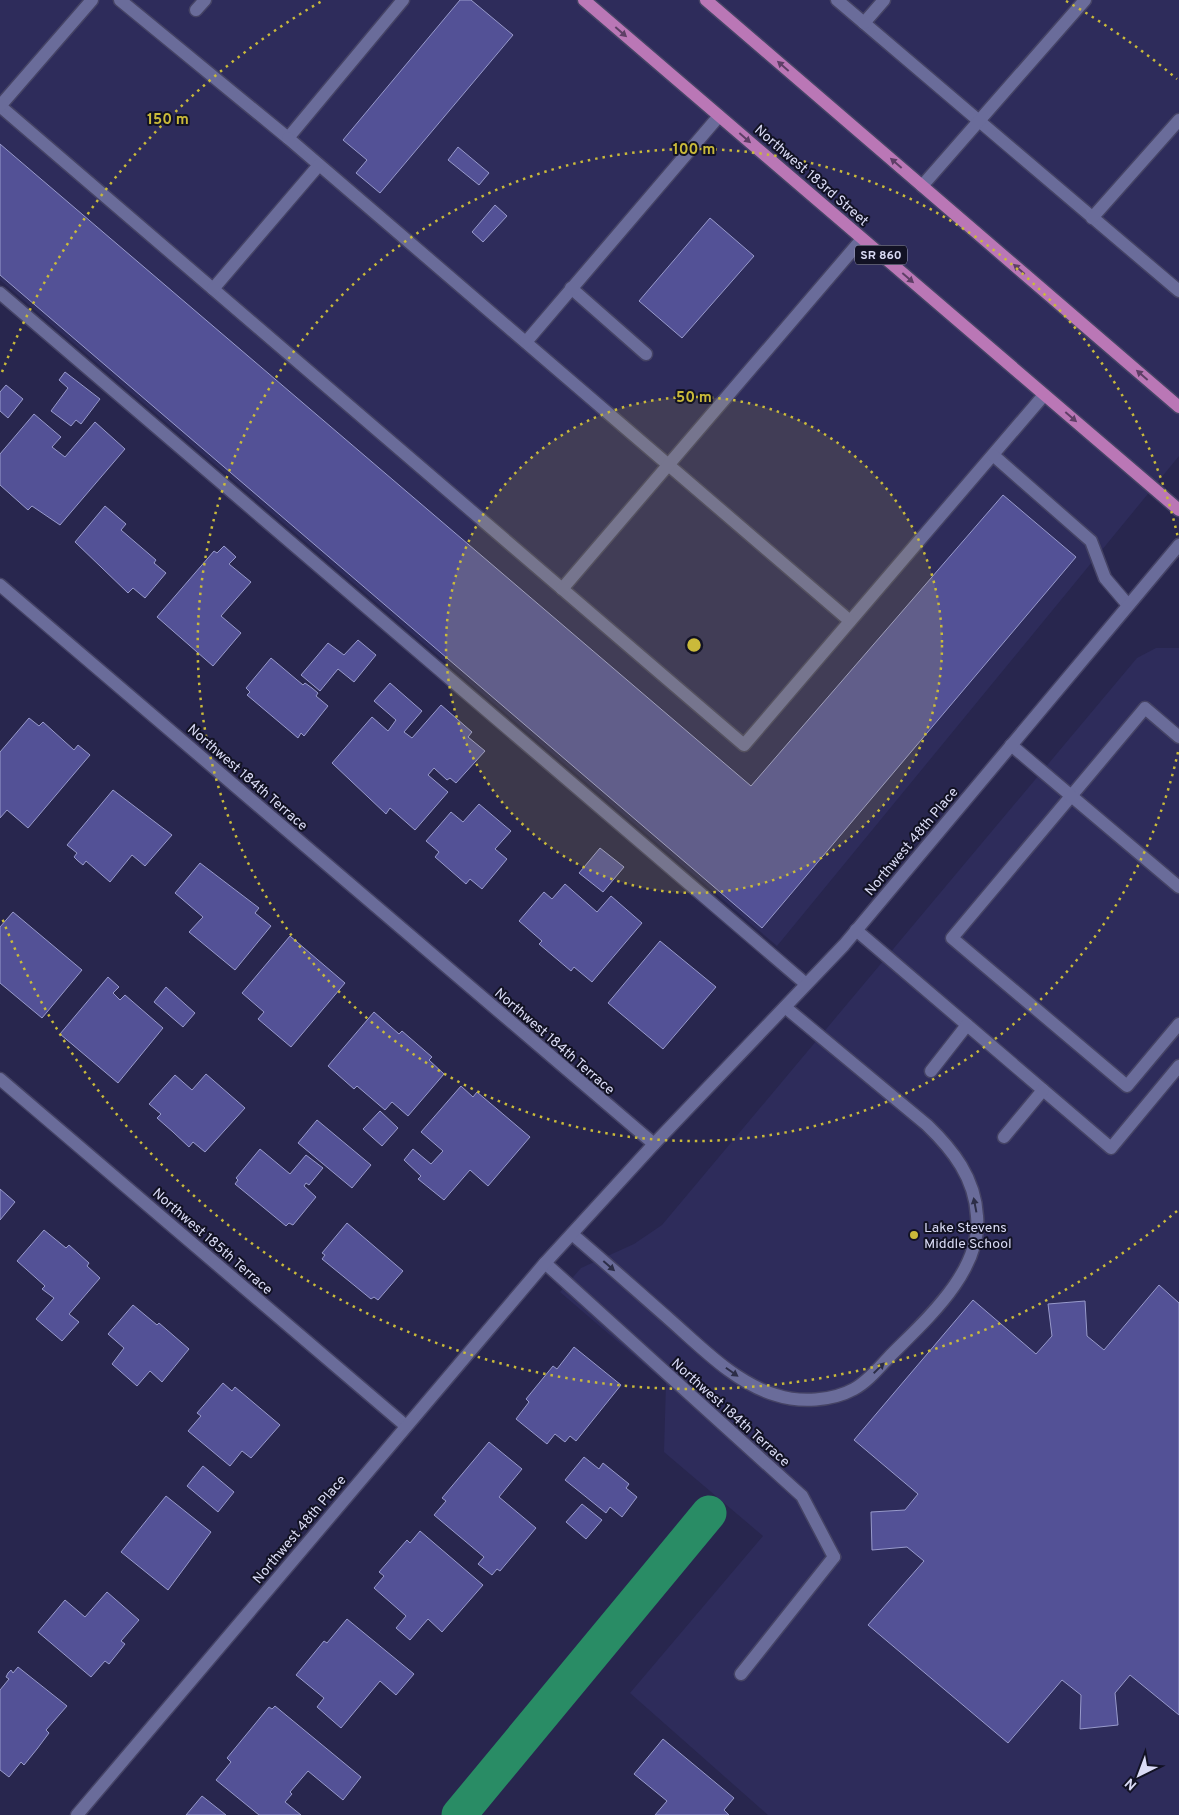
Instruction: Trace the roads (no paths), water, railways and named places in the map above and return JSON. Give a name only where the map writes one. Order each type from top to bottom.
[{"type":"main road","name":"Northwest 183rd Street","points":[[584,0],[1179,510]]},
{"type":"main road","points":[[706,0],[1179,407]]},
{"type":"street","points":[[92,0],[0,106],[744,745],[1044,394]]},
{"type":"street","points":[[120,0],[288,138],[850,621]]},
{"type":"street","points":[[196,10],[205,0]]},
{"type":"street","points":[[288,138],[403,0]]},
{"type":"street","points":[[837,0],[1179,291]]},
{"type":"street","points":[[864,23],[884,0]]},
{"type":"street","points":[[922,186],[1085,0]]},
{"type":"street","points":[[526,342],[719,116]]},
{"type":"street","points":[[1092,218],[1179,120]]},
{"type":"street","points":[[213,289],[319,165]]},
{"type":"street","points":[[562,589],[862,239]]},
{"type":"street","points":[[572,288],[646,354]]},
{"type":"street","points":[[0,293],[806,984]]},
{"type":"street","points":[[993,455],[1091,541],[1105,578],[1128,605]]},
{"type":"street","name":"Northwest 48th Place","points":[[654,1144],[856,930],[1179,545]]},
{"type":"street","name":"Northwest 184th Terrace","points":[[0,585],[654,1144]]},
{"type":"street","points":[[1179,736],[1145,708],[952,938],[1127,1086],[1179,1024]]},
{"type":"street","points":[[1011,745],[1179,887]]},
{"type":"street","points":[[856,930],[1111,1148],[1179,1066]]},
{"type":"street","points":[[572,1234],[727,1368],[759,1388],[776,1395],[795,1399],[816,1399],[841,1395],[855,1389],[919,1327],[948,1296],[962,1272],[975,1243],[978,1216],[973,1193],[962,1166],[947,1144],[927,1126],[785,1007]]},
{"type":"street","points":[[931,1071],[967,1025]]},
{"type":"street","name":"Northwest 185th Terrace","points":[[0,1079],[406,1426]]},
{"type":"street","points":[[1004,1137],[1043,1090]]},
{"type":"street","points":[[546,1263],[654,1144]]},
{"type":"street","name":"Northwest 48th Place","points":[[76,1815],[546,1263]]},
{"type":"street","name":"Northwest 184th Terrace","points":[[546,1263],[802,1496],[834,1557],[741,1674]]},
{"type":"waterway","points":[[459,1815],[709,1513]]},
{"type":"place","name":"Lake Stevens Middle School","points":[[914,1235]]}]
